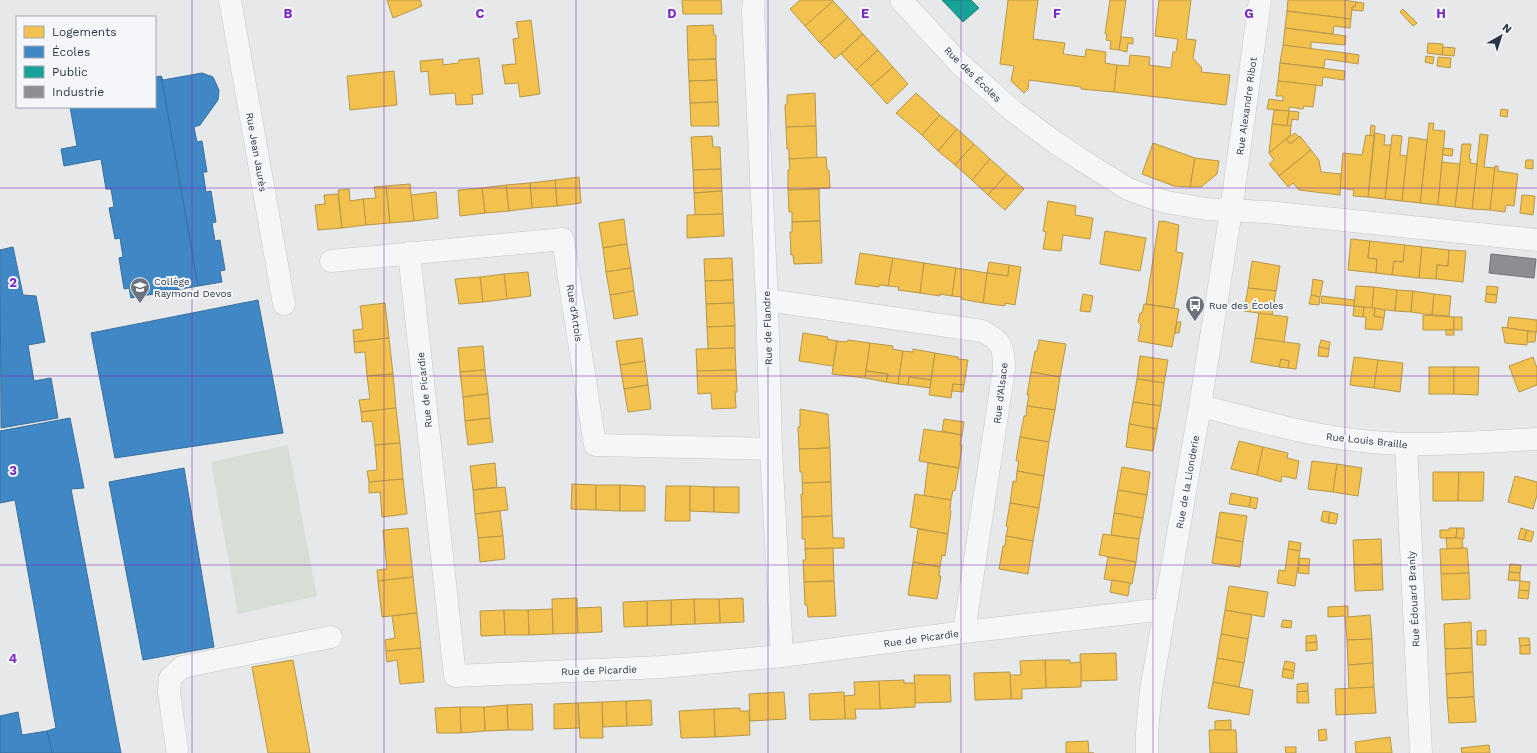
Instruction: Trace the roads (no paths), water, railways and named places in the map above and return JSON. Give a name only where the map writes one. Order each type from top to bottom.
[{"type":"street","name":"Rue Jean Jaurès","points":[[230,0],[284,304]]},
{"type":"street","name":"Rue de Flandre","points":[[754,0],[753,12],[767,300],[771,449],[782,656]]},
{"type":"street","name":"Rue des Écoles","points":[[901,0],[980,83],[1033,126],[1083,161],[1128,189],[1147,196],[1192,207],[1231,211],[1266,212],[1537,240]]},
{"type":"street","name":"Rue Alexandre Ribot","points":[[1231,211],[1260,0]]},
{"type":"street","name":"Rue de la Lionderie","points":[[1147,753],[1147,732],[1151,690],[1200,406],[1231,211]]},
{"type":"street","name":"Rue d'Artois","points":[[331,260],[563,239],[595,445],[771,449]]},
{"type":"street","name":"Rue de Picardie","points":[[409,253],[455,676],[662,667],[782,656],[964,632],[1165,609]]},
{"type":"street","name":"Rue d'Alsace","points":[[767,300],[982,331],[993,337],[1000,344],[1004,354],[1004,369],[964,632]]},
{"type":"street","name":"Rue Louis Braille","points":[[1200,406],[1325,436],[1354,440],[1406,445],[1537,439]]},
{"type":"street","name":"Rue Édouard Branly","points":[[1406,445],[1421,753]]},
{"type":"street","points":[[177,749],[169,692],[170,678],[182,667],[331,637]]},
{"type":"place","name":"Collège Raymond Devos","points":[[140,304]]},
{"type":"place","name":"Rue des Écoles","points":[[1195,322]]}]
